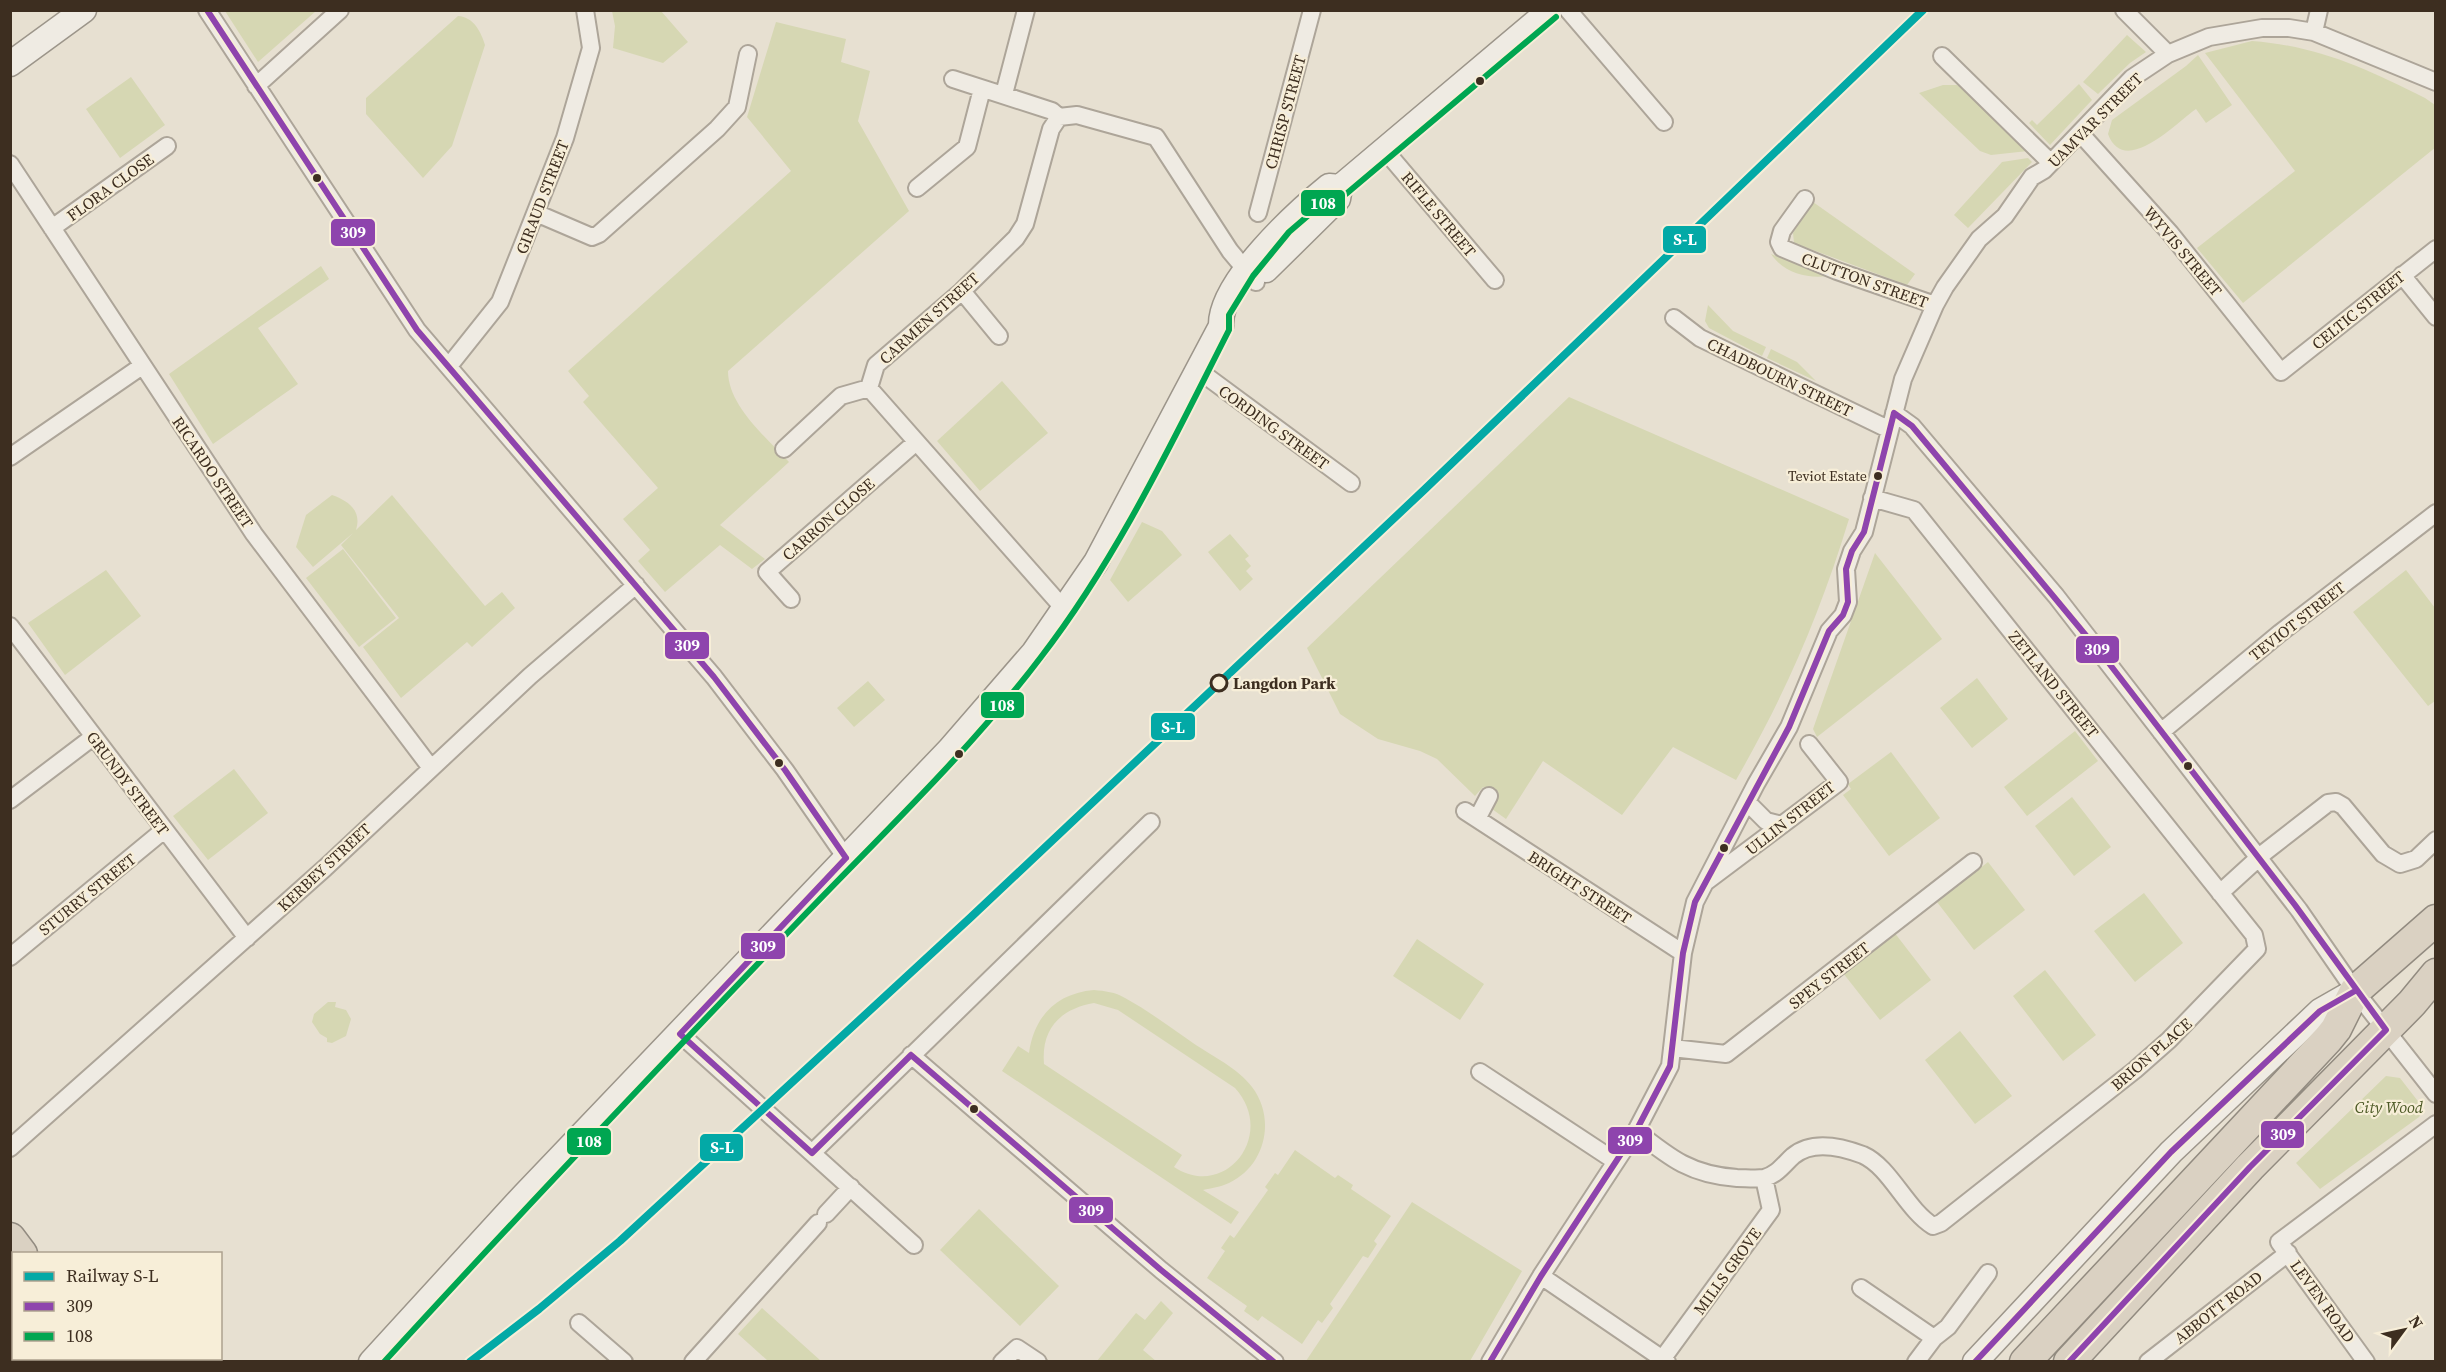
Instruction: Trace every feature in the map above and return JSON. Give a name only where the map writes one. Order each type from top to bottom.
[{"type":"highway","points":[[2025,1362],[2328,1039],[2336,1029],[2355,991],[2436,920]]},
{"type":"highway","points":[[2069,1362],[2250,1167],[2386,1029],[2436,974]]},
{"type":"highway","points":[[11,1239],[21,1252]]},
{"type":"street","points":[[10,64],[84,10]]},
{"type":"street","points":[[207,10],[417,330],[714,677],[785,770],[846,858]]},
{"type":"street","points":[[256,86],[340,10]]},
{"type":"street","name":"GIRAUD STREET","points":[[449,366],[500,302],[565,138],[591,48],[585,10]]},
{"type":"street","points":[[1004,94],[1026,10]]},
{"type":"street","name":"CHRISP STREET","points":[[1258,213],[1312,10]]},
{"type":"street","points":[[371,1362],[524,1195],[680,1034],[987,708],[1034,652],[1065,610],[1131,501],[1221,326],[1220,313],[1274,249],[1338,199],[1340,187],[1383,148],[1550,10]]},
{"type":"street","points":[[1568,10],[1664,122]]},
{"type":"street","points":[[2124,10],[2168,54]]},
{"type":"street","points":[[2314,32],[2319,10]]},
{"type":"street","name":"UAMVAR STREET","points":[[1490,1362],[1541,1276],[1636,1131],[1670,1066],[1683,953],[1695,902],[1794,718],[1829,631],[1843,615],[1848,603],[1846,569],[1852,551],[1864,532],[1903,379],[1945,287],[1979,239],[2005,216],[2019,192],[2032,177],[2051,163],[2132,78],[2168,54],[2209,36],[2262,28],[2289,28],[2314,32],[2436,82]]},
{"type":"street","points":[[536,213],[592,237],[599,234],[717,129],[737,107],[748,54]]},
{"type":"street","points":[[1942,56],[2051,163]]},
{"type":"street","points":[[953,79],[1066,116],[1156,137],[1251,276]]},
{"type":"street","points":[[917,188],[967,147],[982,89]]},
{"type":"street","name":"CARMEN STREET","points":[[869,388],[876,365],[962,291],[1016,238],[1025,224],[1050,129],[1066,116]]},
{"type":"street","name":"WYVIS STREET","points":[[2080,133],[2170,233],[2281,372]]},
{"type":"street","name":"FLORA CLOSE","points":[[52,228],[168,146]]},
{"type":"street","name":"RIFLE STREET","points":[[1383,148],[1495,280]]},
{"type":"street","name":"RICARDO STREET","points":[[10,164],[254,534],[431,768]]},
{"type":"street","name":"CLUTTON STREET","points":[[1805,200],[1782,231],[1779,242],[1782,248],[1837,271],[1935,306]]},
{"type":"street","name":"CELTIC STREET","points":[[2281,372],[2436,249]]},
{"type":"street","points":[[2402,275],[2436,317]]},
{"type":"street","points":[[962,291],[999,336]]},
{"type":"street","name":"CHADBOURN STREET","points":[[1674,318],[1710,343],[1890,430]]},
{"type":"street","points":[[10,457],[142,366]]},
{"type":"street","name":"CORDING STREET","points":[[1198,370],[1351,483]]},
{"type":"street","points":[[784,449],[841,396],[869,388],[1065,610]]},
{"type":"street","points":[[1894,413],[1912,426],[2056,596],[2259,858],[2355,991],[2436,1094]]},
{"type":"street","name":"CARRON CLOSE","points":[[791,599],[767,572],[915,442]]},
{"type":"street","name":"ZETLAND STREET","points":[[1872,498],[1914,510],[2220,892]]},
{"type":"street","name":"TEVIOT STREET","points":[[2161,732],[2280,633],[2436,513]]},
{"type":"street","name":"KERBEY STREET","points":[[10,1148],[247,938],[431,768],[636,585]]},
{"type":"street","name":"GRUNDY STREET","points":[[10,626],[247,938]]},
{"type":"street","points":[[10,800],[93,737]]},
{"type":"street","name":"ULLIN STREET","points":[[1704,884],[1839,782],[1809,744]]},
{"type":"street","name":"BRIGHT STREET","points":[[1490,796],[1471,815],[1683,953]]},
{"type":"street","points":[[1747,802],[1766,821],[1782,825]]},
{"type":"street","points":[[2220,892],[2328,803],[2336,802],[2343,806],[2383,854],[2400,864],[2416,859],[2436,840]]},
{"type":"street","points":[[805,1147],[911,1055],[1151,822]]},
{"type":"street","name":"STURRY STREET","points":[[10,957],[164,830]]},
{"type":"street","name":"SPEY STREET","points":[[1672,1048],[1726,1054],[1973,862]]},
{"type":"street","name":"BRION PLACE","points":[[1764,1178],[1776,1173],[1794,1155],[1806,1148],[1824,1146],[1847,1150],[1866,1156],[1882,1171],[1923,1220],[1933,1227],[1941,1223],[2135,1070],[2169,1040],[2253,955],[2257,949],[2254,935],[2220,892]]},
{"type":"street","points":[[1975,1362],[2171,1152],[2320,1011],[2355,991]]},
{"type":"street","points":[[680,1034],[914,1245]]},
{"type":"street","points":[[911,1055],[1161,1270],[1275,1362]]},
{"type":"street","points":[[1480,1072],[1616,1161]]},
{"type":"street","name":"ABBOTT ROAD","points":[[2148,1362],[2283,1247],[2436,1124]]},
{"type":"street","points":[[1636,1131],[1675,1162],[1711,1176],[1764,1178]]},
{"type":"street","name":"MILLS GROVE","points":[[1665,1360],[1771,1210],[1764,1178]]},
{"type":"street","points":[[693,1362],[850,1188]]},
{"type":"street","name":"LEVEN ROAD","points":[[2283,1247],[2366,1362]]},
{"type":"street","points":[[1916,1362],[1934,1338],[1948,1327],[1988,1273]]},
{"type":"street","points":[[1541,1276],[1665,1360]]},
{"type":"street","points":[[1861,1288],[1934,1338]]},
{"type":"street","points":[[579,1323],[624,1362]]},
{"type":"street","points":[[1004,1360],[1017,1348],[1038,1362]]},
{"type":"green space","points":[[225,11],[316,11],[258,62]]},
{"type":"green space","points":[[612,11],[661,11],[688,42],[663,63],[613,48],[615,26]]},
{"type":"green space","points":[[458,16],[473,22],[485,45],[452,146],[423,178],[366,114],[366,98]]},
{"type":"green space","points":[[776,22],[846,39],[841,62],[870,71],[858,121],[909,211],[728,371],[734,397],[750,421],[789,462],[720,525],[765,559],[752,569],[720,545],[665,592],[638,561],[650,550],[623,519],[658,488],[583,402],[589,396],[568,371],[791,171],[747,117]]},
{"type":"green space","points":[[2127,35],[2146,52],[2130,63],[2098,94],[2083,82]]},
{"type":"green space","points":[[2252,41],[2299,48],[2341,60],[2425,98],[2435,105],[2436,147],[2243,303],[2197,248],[2295,171],[2205,53]]},
{"type":"green space","points":[[2198,55],[2232,105],[2206,123],[2196,109],[2150,144],[2137,149],[2125,150],[2115,146],[2108,134],[2112,120]]},
{"type":"green space","points":[[131,77],[165,125],[120,158],[86,109]]},
{"type":"green space","points":[[2079,84],[2092,100],[2050,145],[2029,123],[2032,120],[2037,125]]},
{"type":"green space","points":[[1943,85],[1957,85],[1966,91],[2028,151],[1991,155],[1980,151],[1919,93]]},
{"type":"green space","points":[[2028,158],[2032,162],[1968,228],[1954,215],[2002,162]]},
{"type":"green space","points":[[1813,202],[1915,274],[1907,285],[1794,243],[1793,233]]},
{"type":"green space","points":[[1771,254],[1827,276],[1796,273],[1782,265]]},
{"type":"green space","points":[[321,266],[329,279],[258,328],[298,384],[213,444],[169,374]]},
{"type":"green space","points":[[1708,305],[1733,331],[1766,347],[1762,356],[1709,328],[1705,321]]},
{"type":"green space","points":[[1771,349],[1797,362],[1816,381],[1767,358]]},
{"type":"green space","points":[[1002,381],[1048,433],[980,491],[937,441]]},
{"type":"green space","name":"Langdon Park","points":[[1569,397],[1849,519],[1814,620],[1771,716],[1736,780],[1673,747],[1622,815],[1543,761],[1506,819],[1492,809],[1498,797],[1483,787],[1475,796],[1437,759],[1420,751],[1378,739],[1340,714],[1307,648]]},
{"type":"green space","points":[[332,495],[344,500],[356,512],[356,530],[392,495],[485,606],[502,592],[515,608],[472,647],[467,642],[401,698],[363,647],[399,618],[341,545],[353,533],[313,567],[296,547],[306,515]]},
{"type":"green space","points":[[1142,522],[1162,531],[1182,555],[1128,602],[1110,580]]},
{"type":"green space","points":[[1230,534],[1249,556],[1245,559],[1251,566],[1246,571],[1253,579],[1240,591],[1208,552]]},
{"type":"green space","points":[[343,549],[396,618],[359,647],[306,578]]},
{"type":"green space","points":[[1875,553],[1942,639],[1817,737],[1813,729]]},
{"type":"green space","points":[[106,570],[141,616],[65,675],[28,623]]},
{"type":"green space","points":[[2406,570],[2435,608],[2435,701],[2428,706],[2353,612]]},
{"type":"green space","points":[[1977,678],[2008,719],[1972,748],[1940,708]]},
{"type":"green space","points":[[868,681],[885,700],[854,727],[837,708]]},
{"type":"green space","points":[[2075,731],[2098,761],[2027,816],[2004,787]]},
{"type":"green space","points":[[1891,752],[1940,818],[1889,856],[1843,795],[1851,789],[1848,784]]},
{"type":"green space","points":[[234,769],[268,813],[208,860],[173,816]]},
{"type":"green space","points":[[2072,797],[2111,847],[2074,876],[2035,826]]},
{"type":"green space","points":[[1988,862],[2025,910],[1974,950],[1937,902]]},
{"type":"green space","points":[[2144,893],[2183,943],[2135,982],[2094,931]]},
{"type":"green space","points":[[1894,932],[1931,980],[1880,1020],[1843,973]]},
{"type":"green space","points":[[1417,939],[1484,984],[1460,1020],[1393,976]]},
{"type":"green space","points":[[2045,970],[2096,1035],[2063,1061],[2013,996]]},
{"type":"green space","points":[[1102,991],[1125,998],[1232,1068],[1252,1087],[1264,1113],[1265,1127],[1259,1153],[1242,1175],[1226,1184],[1203,1190],[1239,1212],[1231,1224],[1002,1071],[1018,1046],[1029,1053],[1036,1028],[1058,1001],[1081,992]],"holes":[[[1094,1003],[1118,1010],[1235,1088],[1247,1106],[1250,1125],[1248,1142],[1240,1158],[1227,1169],[1211,1175],[1193,1175],[1174,1167],[1182,1155],[1044,1064],[1046,1041],[1055,1023],[1062,1016],[1071,1010]]]},
{"type":"green space","points":[[328,1002],[336,1002],[335,1007],[346,1010],[351,1019],[346,1036],[332,1043],[327,1042],[327,1038],[320,1034],[312,1022],[314,1014]]},
{"type":"green space","points":[[1960,1031],[2012,1096],[1975,1124],[1925,1060]]},
{"type":"green space","name":"City Wood","points":[[2386,1076],[2400,1078],[2424,1109],[2419,1117],[2320,1189],[2296,1163]]},
{"type":"green space","points":[[1295,1150],[1335,1178],[1338,1175],[1353,1185],[1351,1189],[1391,1216],[1374,1241],[1377,1244],[1368,1258],[1363,1256],[1330,1304],[1333,1308],[1322,1323],[1318,1320],[1302,1344],[1262,1316],[1258,1321],[1244,1311],[1247,1306],[1207,1278],[1225,1251],[1221,1248],[1230,1235],[1234,1238],[1268,1190],[1265,1187],[1275,1173],[1278,1175]]},
{"type":"green space","points":[[1412,1202],[1522,1271],[1470,1361],[1306,1361]]},
{"type":"green space","points":[[979,1209],[1059,1286],[1020,1326],[940,1250]]},
{"type":"green space","points":[[1161,1301],[1173,1313],[1143,1350],[1156,1361],[1097,1361],[1136,1313],[1145,1320]]},
{"type":"green space","points":[[762,1308],[821,1361],[768,1361],[738,1334]]},
{"type":"rail line","name":"S-L","points":[[470,1362],[539,1309],[620,1241],[970,918],[1424,490],[1923,10]]},
{"type":"transit line","name":"309","points":[[207,10],[417,330],[714,677],[785,770],[846,858]]},
{"type":"transit line","name":"108","points":[[384,1362],[640,1088],[954,760],[1013,692],[1069,619],[1095,579],[1165,456],[1229,330],[1229,315],[1253,276],[1289,232],[1332,195],[1346,194],[1556,17]]},
{"type":"transit line","name":"309","points":[[1894,413],[1912,426],[2108,662],[2295,905],[2386,1030],[2250,1167],[2069,1362]]},
{"type":"transit line","name":"309","points":[[1490,1362],[1541,1276],[1636,1131],[1670,1066],[1683,953],[1695,902],[1789,727],[1829,631],[1843,615],[1848,602],[1846,569],[1852,551],[1864,532],[1894,413]]},
{"type":"transit line","name":"309","points":[[680,1034],[846,858]]},
{"type":"transit line","name":"309","points":[[1975,1362],[2171,1152],[2320,1011],[2355,991]]},
{"type":"transit line","name":"309","points":[[680,1034],[812,1153]]},
{"type":"transit line","name":"309","points":[[911,1055],[1161,1270],[1274,1362]]},
{"type":"transit line","name":"309","points":[[812,1153],[911,1055]]},
{"type":"place","name":"Teviot Estate","points":[[1878,476]]},
{"type":"place","name":"Langdon Park","points":[[1219,683]]}]
